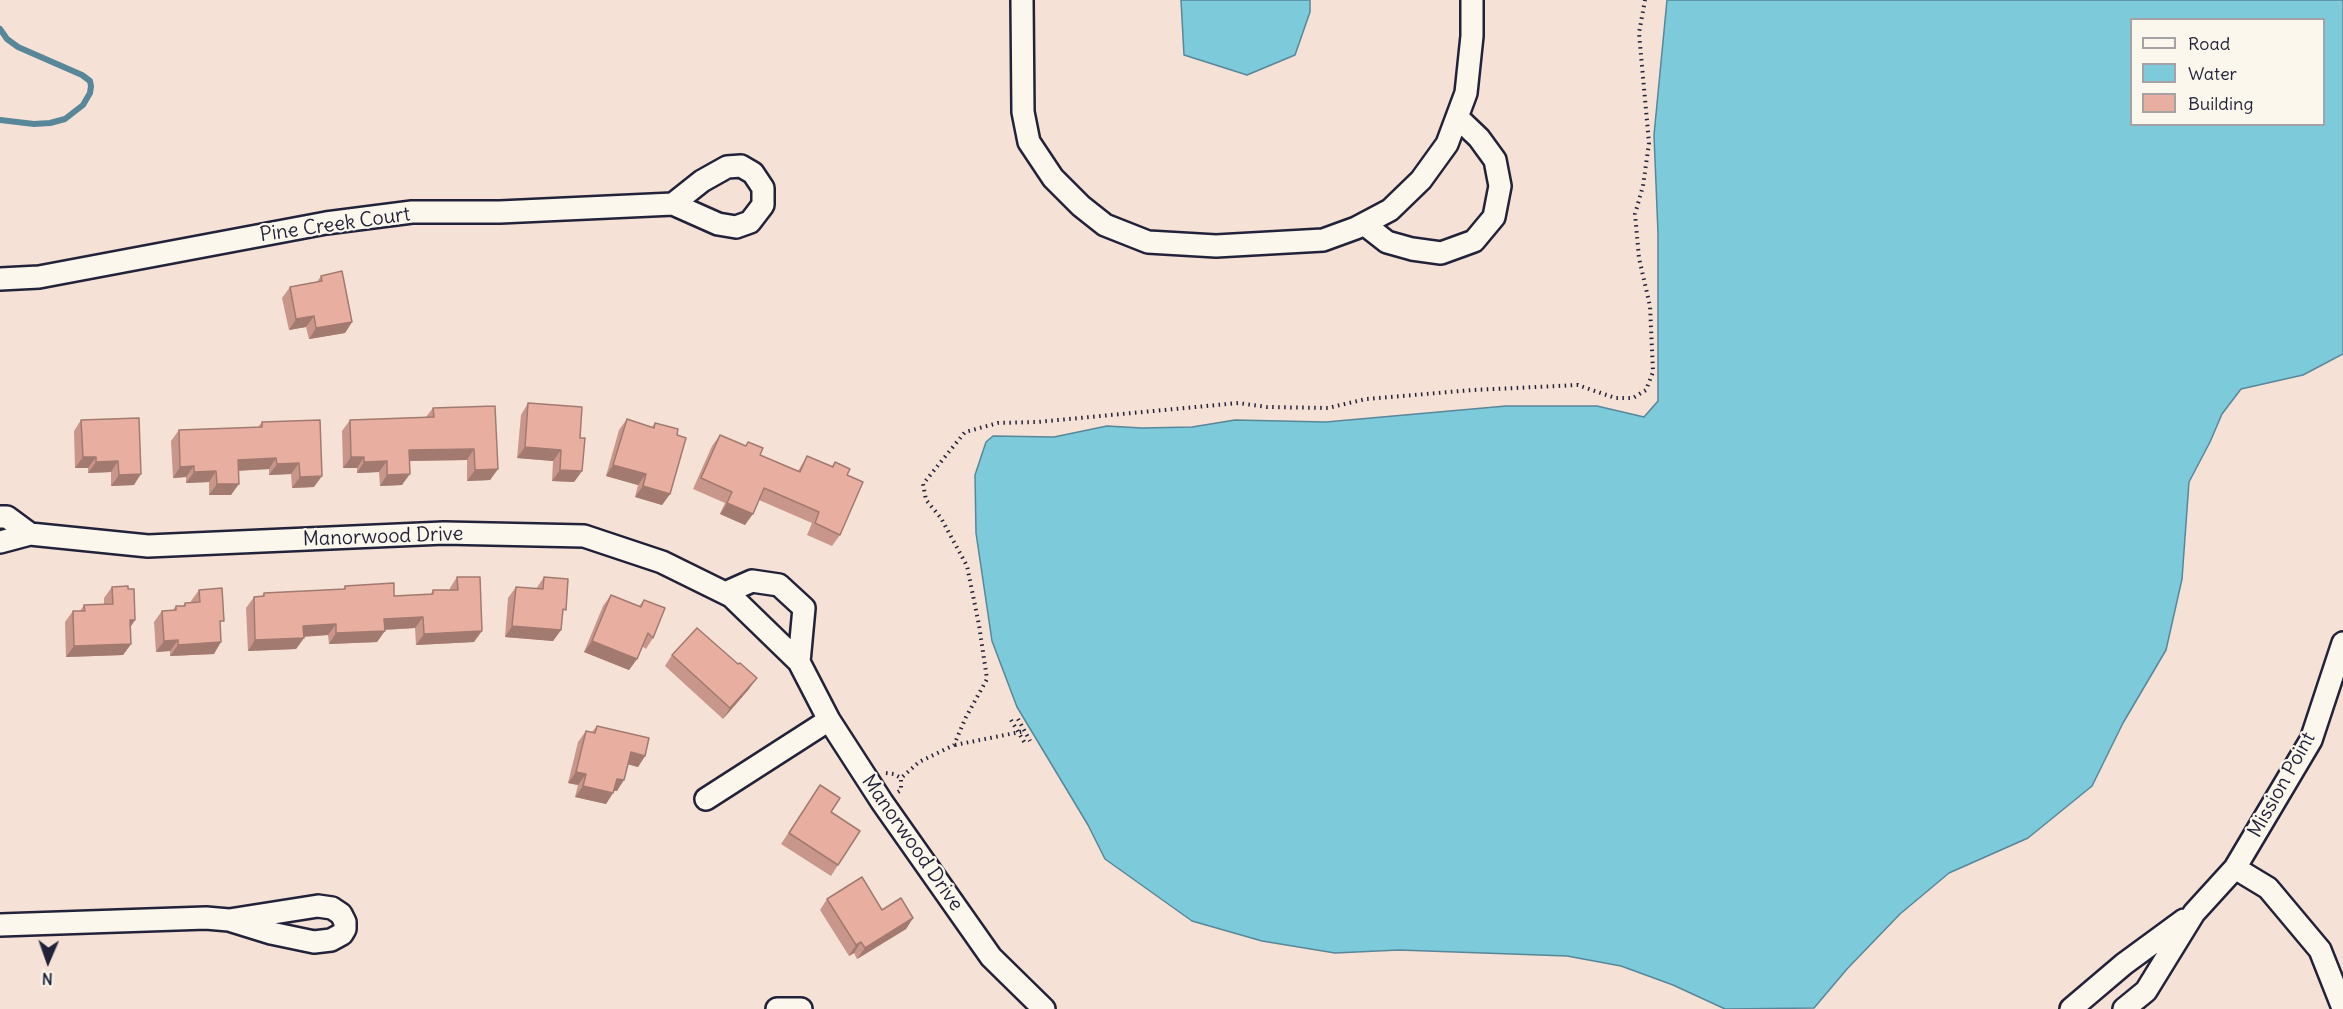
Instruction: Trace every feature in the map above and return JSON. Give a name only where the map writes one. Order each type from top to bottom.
[{"type":"street","points":[[1022,0],[1023,112],[1029,142],[1053,178],[1081,206],[1105,225],[1148,242],[1216,246],[1323,240],[1364,224],[1390,210],[1421,180],[1448,144],[1466,93],[1472,36],[1472,0]]},
{"type":"street","points":[[1364,224],[1387,242],[1412,249],[1441,253],[1474,241],[1494,217],[1500,186],[1495,160],[1479,138],[1457,117]]},
{"type":"street","name":"Pine Creek Court","points":[[0,279],[39,277],[326,223],[383,215],[673,204]]},
{"type":"street","name":"Manorwood Drive","points":[[0,517],[7,517],[30,534]]},
{"type":"street","name":"Manorwood Drive","points":[[0,542],[30,534],[148,546],[444,533],[584,536],[662,562],[731,596],[799,662],[829,720],[882,802],[991,957],[1044,1009]]},
{"type":"street","points":[[725,593],[752,581],[779,585],[804,608],[799,662]]},
{"type":"street","name":"Mission Point","points":[[2124,1009],[2146,991],[2194,913],[2235,868],[2311,740],[2343,643]]},
{"type":"street","points":[[706,799],[829,720]]},
{"type":"street","points":[[2235,868],[2268,888],[2320,950],[2343,1008]]},
{"type":"street","name":"Mission Point","points":[[2071,1009],[2124,964],[2194,913]]},
{"type":"street","points":[[0,925],[206,918],[229,920]]},
{"type":"street","points":[[777,1009],[801,1009]]},
{"type":"path","points":[[954,745],[987,679],[967,566],[941,518],[926,500],[923,484],[965,432],[998,423],[1036,422],[1238,403],[1267,407],[1328,408],[1366,399],[1473,390],[1578,385],[1615,398],[1633,398],[1646,390],[1653,372],[1650,306],[1639,258],[1635,214],[1643,186],[1649,143],[1639,33],[1645,0]]},
{"type":"path","points":[[1011,720],[1018,733],[1028,743],[1025,731],[1018,719]]},
{"type":"path","points":[[882,802],[901,790],[902,778],[919,762],[954,745],[1025,731]]},
{"type":"water","points":[[1181,0],[1310,0],[1310,12],[1295,55],[1247,75],[1184,55]]},
{"type":"water","points":[[1667,0],[2343,0],[2343,354],[2303,375],[2241,389],[2222,414],[2189,482],[2182,579],[2166,650],[2123,723],[2092,786],[2028,838],[1949,873],[1900,914],[1847,969],[1814,1008],[1725,1009],[1673,985],[1621,966],[1567,956],[1399,950],[1335,953],[1262,941],[1192,921],[1105,859],[1088,825],[1017,707],[992,641],[976,533],[975,475],[986,442],[993,436],[1054,437],[1107,426],[1192,427],[1235,420],[1326,422],[1506,406],[1597,406],[1644,417],[1658,401],[1658,233],[1654,135]]},
{"type":"building","points":[[342,271],[352,322],[316,328],[314,316],[296,319],[290,287],[322,281],[321,276]]},
{"type":"building","points":[[528,403],[582,407],[580,438],[585,438],[582,471],[560,470],[561,450],[525,447]]},
{"type":"building","points":[[495,406],[498,469],[475,470],[474,449],[409,450],[410,474],[387,475],[387,461],[364,462],[364,457],[351,457],[350,420],[434,417],[433,408]]},
{"type":"building","points":[[139,418],[141,474],[119,475],[118,461],[96,462],[96,457],[83,457],[81,420]]},
{"type":"building","points":[[627,419],[654,428],[655,423],[678,429],[677,435],[686,438],[670,494],[643,486],[646,474],[613,465]]},
{"type":"building","points":[[320,420],[322,476],[300,477],[299,463],[277,464],[276,458],[238,460],[239,484],[217,484],[216,471],[194,472],[194,466],[180,467],[179,430],[262,427],[262,422]]},
{"type":"building","points":[[720,435],[746,446],[748,442],[763,448],[760,455],[800,472],[807,456],[833,467],[835,462],[850,469],[847,475],[863,482],[840,535],[815,523],[819,512],[764,488],[753,514],[727,503],[732,492],[701,478]]},
{"type":"building","points":[[457,577],[480,577],[482,631],[424,634],[423,617],[384,619],[385,631],[336,633],[336,624],[303,626],[304,638],[255,640],[254,597],[264,596],[264,593],[345,589],[345,586],[394,583],[394,596],[433,594],[433,590],[458,590]]},
{"type":"building","points":[[544,577],[568,579],[566,610],[563,609],[561,630],[512,626],[516,587],[543,589]]},
{"type":"building","points":[[128,586],[128,589],[134,589],[135,620],[130,620],[131,644],[74,646],[73,611],[85,611],[84,605],[113,604],[112,587]]},
{"type":"building","points":[[222,588],[224,621],[220,621],[221,642],[178,645],[178,640],[164,641],[162,611],[176,610],[176,606],[185,606],[185,603],[200,602],[199,590]]},
{"type":"building","points":[[611,595],[641,607],[644,600],[665,608],[653,638],[648,633],[637,659],[592,641]]},
{"type":"building","points":[[697,628],[757,678],[730,708],[672,655]]},
{"type":"building","points":[[597,726],[649,738],[645,756],[631,752],[624,780],[617,779],[613,793],[583,786],[586,774],[576,772],[586,731],[595,733]]},
{"type":"building","points":[[820,785],[840,798],[831,812],[860,831],[838,865],[789,833]]},
{"type":"building","points":[[862,877],[882,910],[901,898],[913,918],[865,948],[861,942],[856,945],[827,899]]},
{"type":"waterway","points":[[0,29],[7,39],[18,47],[82,75],[90,81],[91,86],[83,105],[65,119],[34,124],[0,120]]}]
